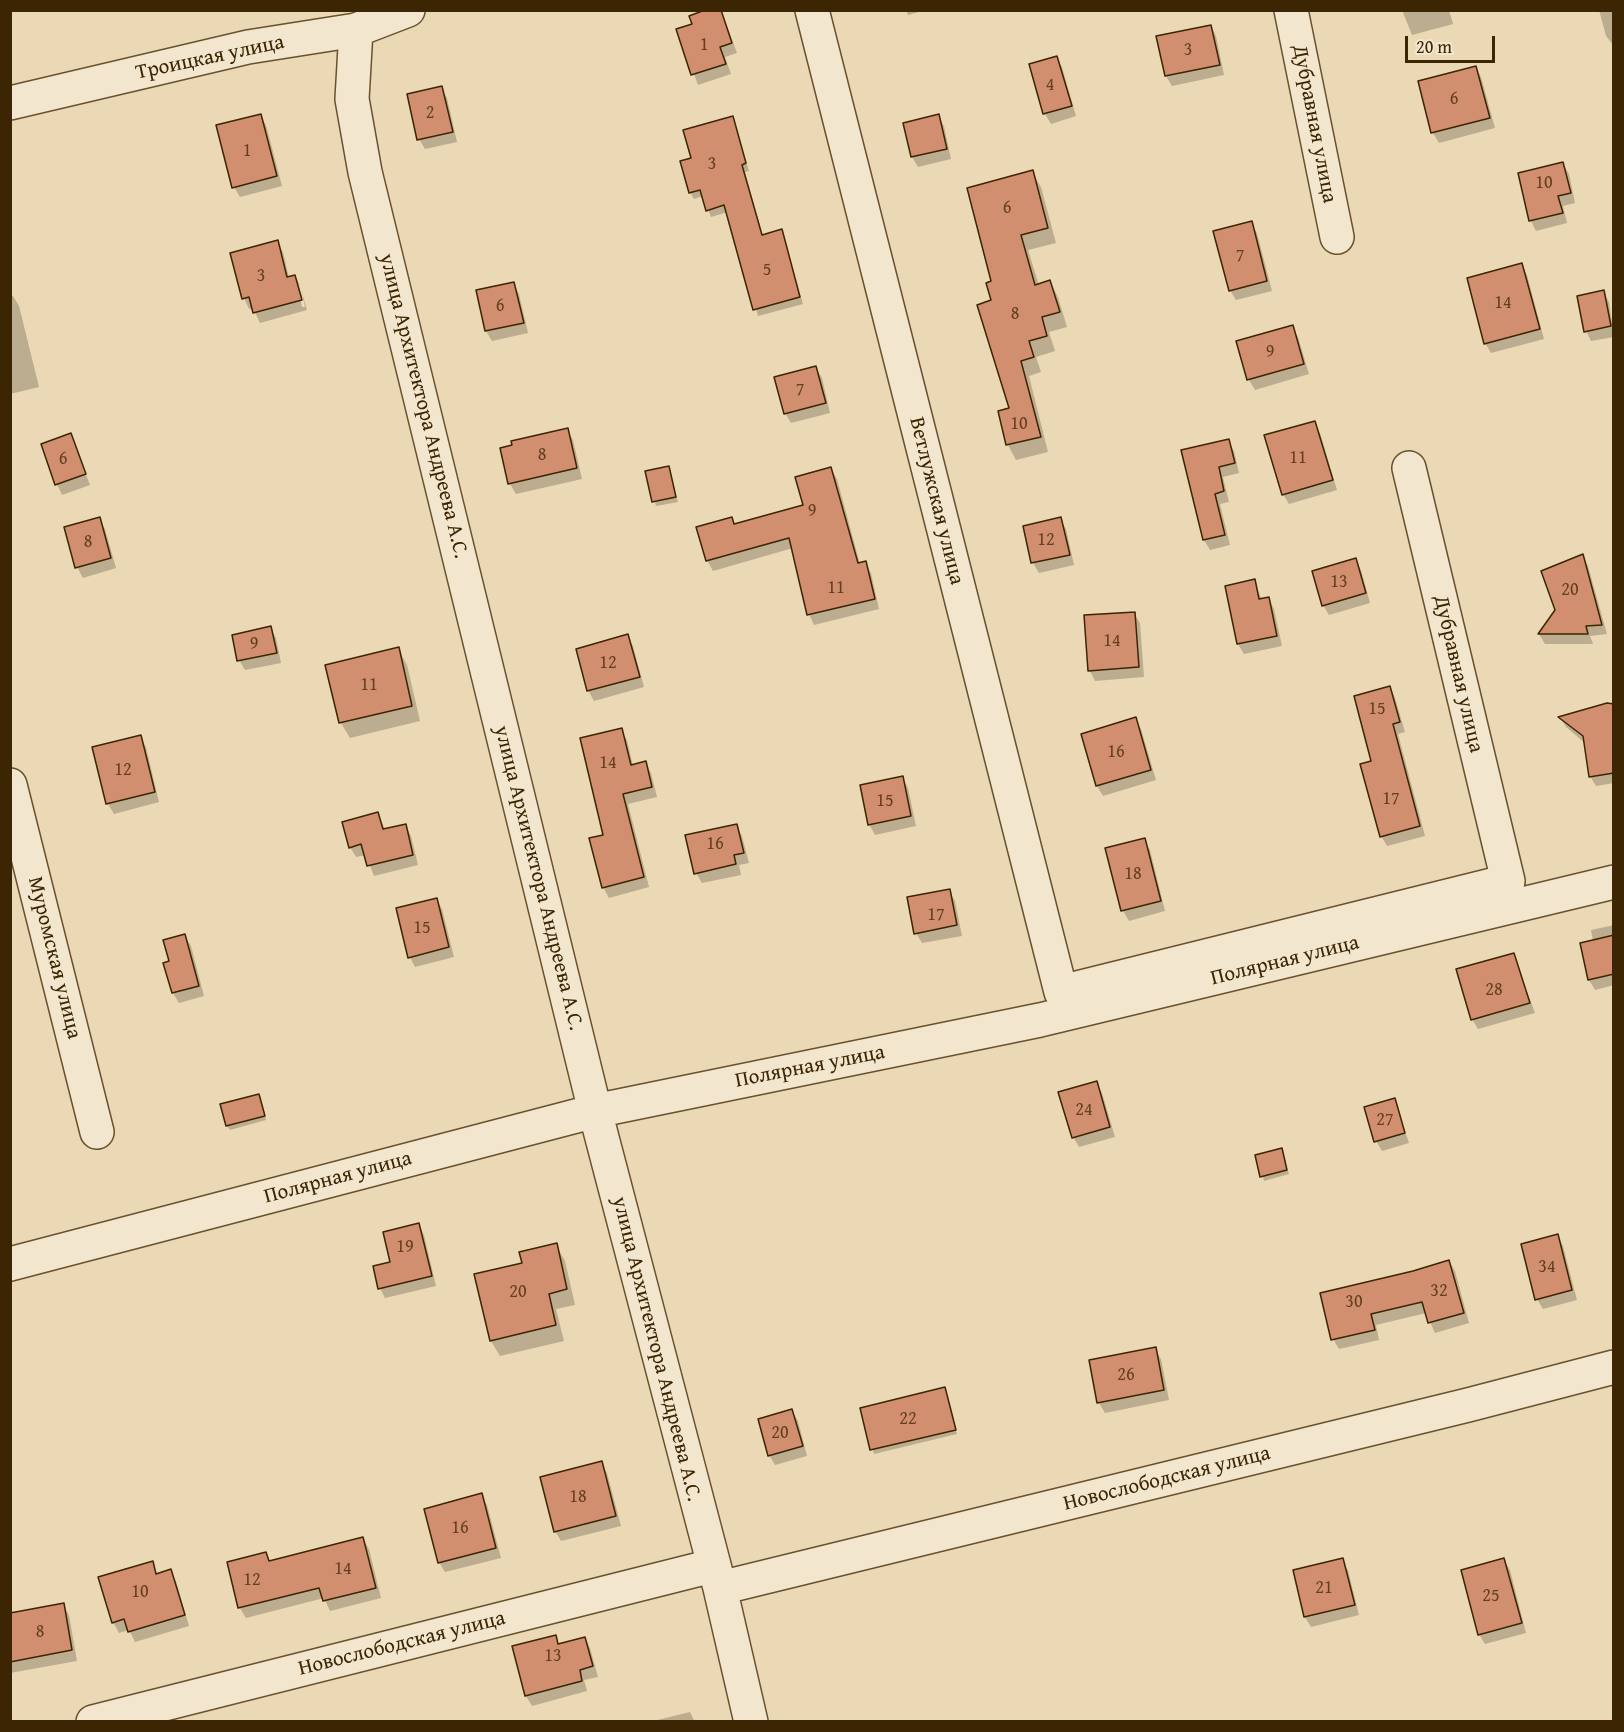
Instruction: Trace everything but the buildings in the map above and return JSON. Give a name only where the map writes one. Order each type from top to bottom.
[{"type":"street","name":"Троицкая улица","points":[[10,103],[248,47],[356,30],[408,10]]},
{"type":"street","name":"Ветлужская улица","points":[[812,10],[1060,993]]},
{"type":"street","name":"Дубравная улица","points":[[1291,10],[1336,237]]},
{"type":"street","name":"улица Архитектора Андреева А.С.","points":[[356,30],[352,99],[365,172],[595,1111],[716,1577],[751,1722]]},
{"type":"street","name":"Дубравная улица","points":[[1409,468],[1508,881]]},
{"type":"street","name":"Муромская улица","points":[[10,785],[97,1132]]},
{"type":"street","name":"Полярная улица","points":[[1060,993],[1508,881]]},
{"type":"street","name":"Полярная улица","points":[[10,1264],[595,1111],[1040,1020],[1614,882]]},
{"type":"street","name":"Новослободская улица","points":[[93,1722],[1468,1405],[1614,1367]]}]
